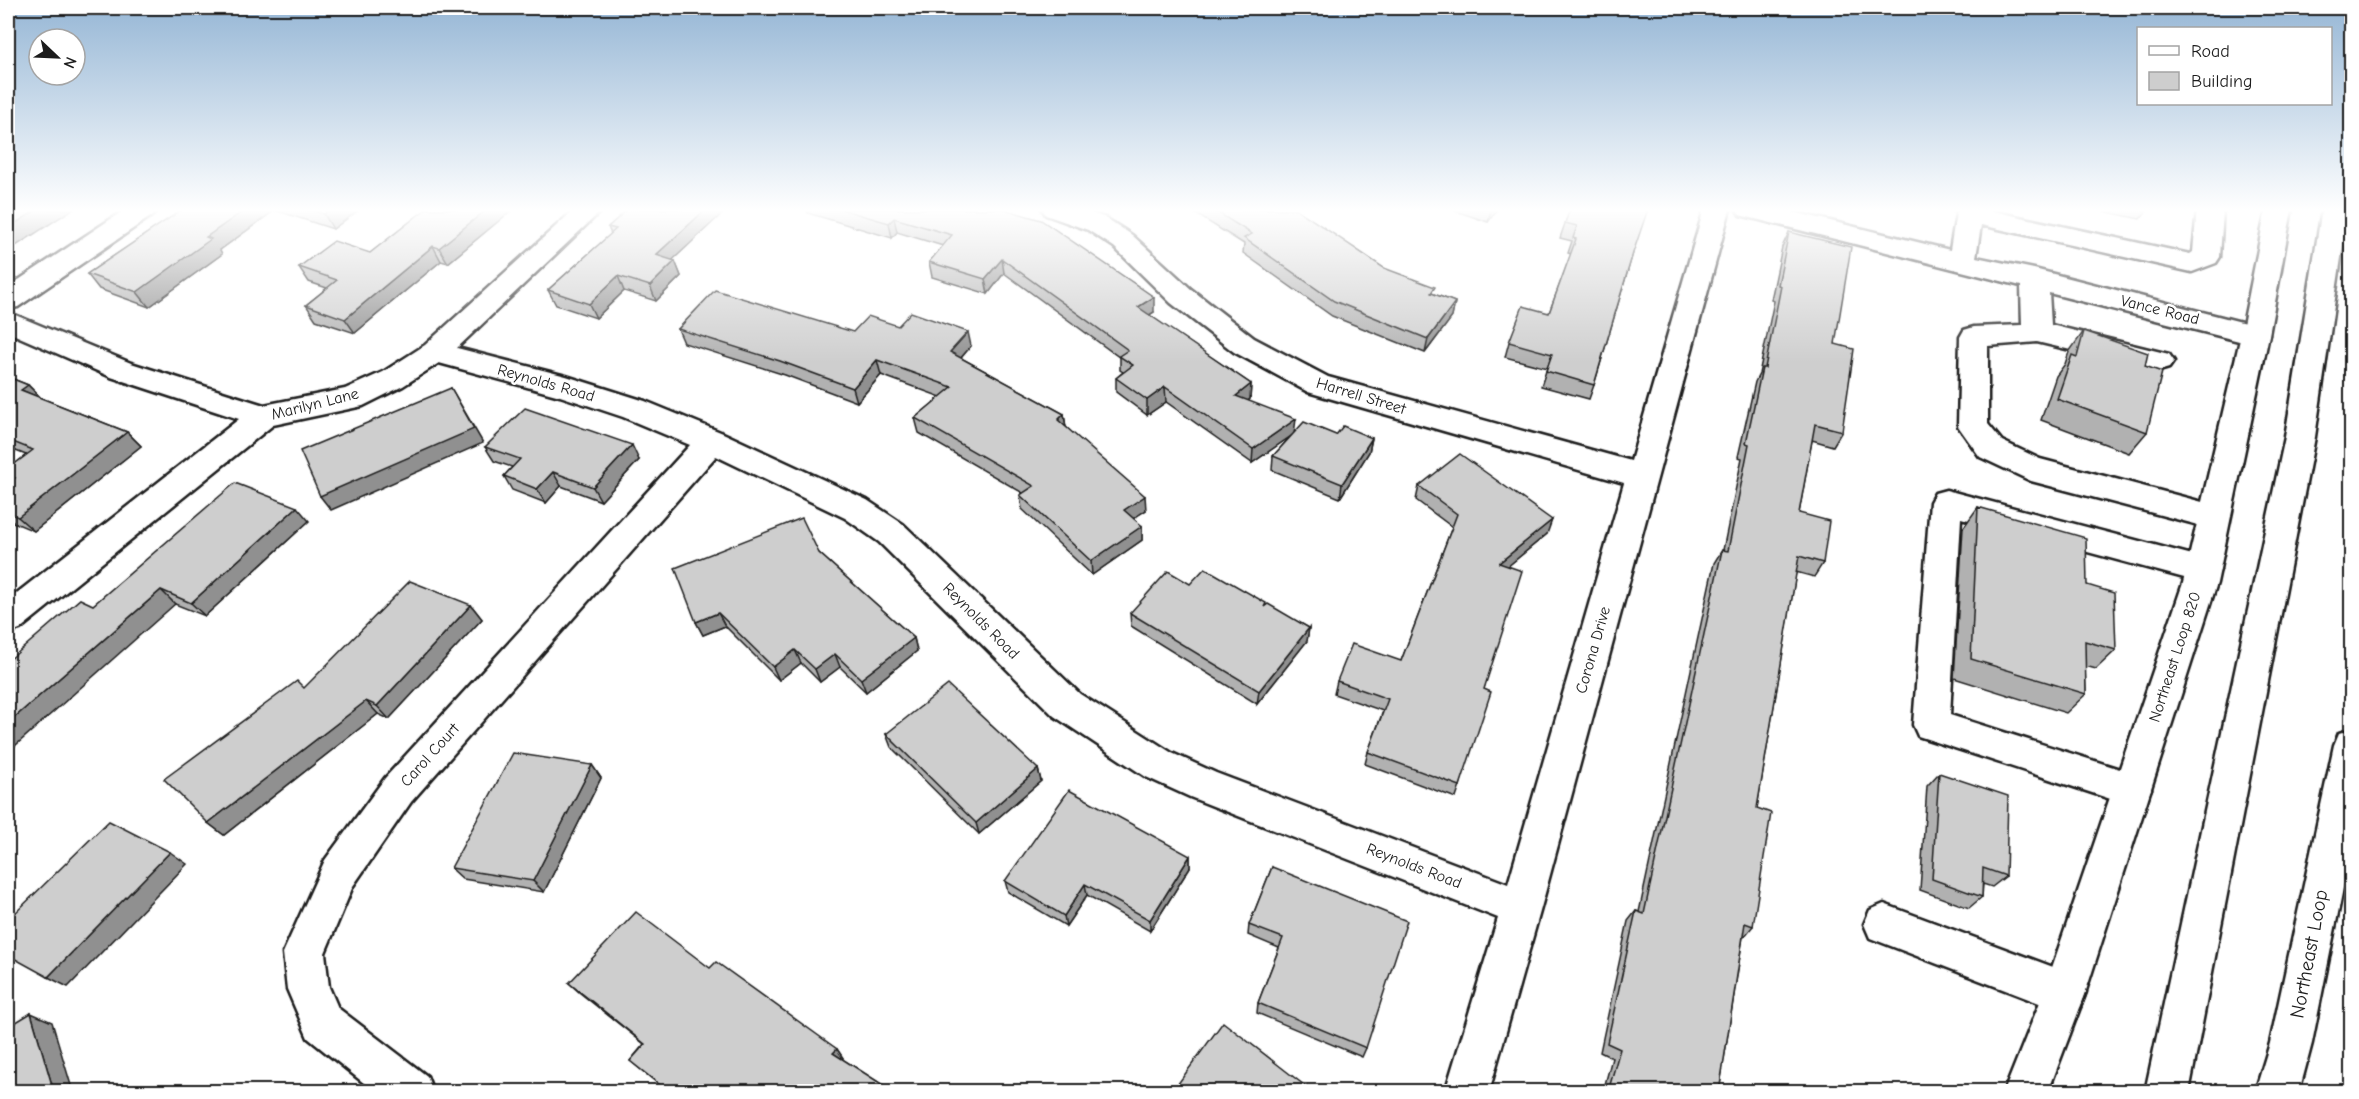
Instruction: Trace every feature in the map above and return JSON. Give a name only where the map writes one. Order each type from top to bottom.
[{"type":"main road","points":[[8,300],[67,260]]},
{"type":"main road","name":"Marilyn Lane","points":[[8,619],[264,416],[352,398],[393,379],[435,352],[534,260]]},
{"type":"main road","name":"Harrell Street","points":[[1143,260],[1181,296],[1244,345],[1318,385],[1641,476]]},
{"type":"main road","name":"Corona Drive","points":[[1467,1092],[1521,908],[1702,260]]},
{"type":"main road","name":"Vance Road","points":[[1963,260],[2255,335]]},
{"type":"main road","points":[[2181,260],[2193,263],[2199,260]]},
{"type":"main road","name":"Northeast Loop 820","points":[[2026,1092],[2065,992],[2203,570],[2269,260]]},
{"type":"main road","points":[[2167,1092],[2300,437],[2327,260]]},
{"type":"main road","points":[[2034,278],[2037,333]]},
{"type":"main road","points":[[8,321],[121,370],[264,416]]},
{"type":"main road","points":[[2159,361],[2037,333],[2013,336],[1974,336],[1973,426],[1991,448],[2031,469],[2214,517]]},
{"type":"main road","name":"Reynolds Road","points":[[435,352],[566,387],[634,409],[712,441],[856,509],[891,532],[1067,705],[1159,765],[1203,785],[1521,908]]},
{"type":"main road","name":"Carol Court","points":[[411,1092],[323,1023],[308,989],[304,953],[339,873],[399,790],[712,441]]},
{"type":"main road","points":[[2132,789],[1930,725],[1946,502],[2203,570]]},
{"type":"main road","name":"Northeast Loop","points":[[2277,1092],[2291,1043],[2352,745]]},
{"type":"main road","points":[[1884,924],[2065,992]]},
{"type":"building","points":[[107,260],[181,260],[137,292],[87,274]]},
{"type":"building","points":[[308,260],[416,260],[345,319],[306,305],[337,280],[299,267]]},
{"type":"building","points":[[581,260],[675,261],[650,286],[618,276],[589,304],[548,290]]},
{"type":"building","points":[[930,260],[1001,260],[985,279],[929,262]]},
{"type":"building","points":[[1004,260],[1100,260],[1154,297],[1138,307],[1251,384],[1236,396],[1296,419],[1253,449],[1165,387],[1147,400],[1116,378],[1133,365],[1119,356],[1128,350]]},
{"type":"building","points":[[1276,260],[1372,260],[1384,268],[1435,287],[1431,293],[1455,302],[1428,339],[1334,301]]},
{"type":"building","points":[[1568,260],[1631,260],[1594,385],[1546,371],[1552,354],[1509,342],[1523,306],[1549,313]]},
{"type":"building","points":[[1783,260],[1849,260],[1835,344],[1854,349],[1842,431],[1815,424],[1799,513],[1829,521],[1823,563],[1799,556],[1757,808],[1771,813],[1753,926],[1745,923],[1719,1092],[1608,1092],[1620,1049],[1607,1043],[1636,911],[1644,914],[1722,550],[1728,551],[1749,444],[1746,443],[1762,368],[1765,368],[1781,286],[1778,285]]},
{"type":"building","points":[[715,290],[853,332],[868,316],[898,326],[911,312],[968,332],[950,352],[1064,414],[1058,420],[1145,496],[1124,510],[1142,526],[1091,561],[1020,495],[1034,486],[915,418],[952,387],[877,360],[853,388],[780,361],[678,329]]},
{"type":"building","points":[[2084,331],[2148,353],[2145,366],[2162,372],[2147,432],[2057,399],[2072,355],[2077,357]]},
{"type":"building","points":[[8,377],[28,385],[21,390],[127,432],[18,517],[8,513],[8,484],[15,478],[8,475],[8,469],[33,450],[8,440]]},
{"type":"building","points":[[451,388],[474,429],[320,496],[300,451]]},
{"type":"building","points":[[525,408],[632,445],[593,487],[553,472],[537,489],[504,476],[520,459],[485,447]]},
{"type":"building","points":[[1304,422],[1336,435],[1343,426],[1372,438],[1342,484],[1273,456]]},
{"type":"building","points":[[1460,454],[1552,520],[1499,563],[1522,571],[1484,689],[1491,692],[1460,786],[1368,752],[1388,699],[1337,681],[1352,644],[1401,661],[1457,514],[1419,486]]},
{"type":"building","points":[[235,483],[297,507],[191,603],[161,590],[8,723],[8,661],[80,599],[93,605]]},
{"type":"building","points":[[1978,507],[2086,538],[2087,585],[2114,593],[2116,650],[2085,641],[2086,694],[1971,659]]},
{"type":"building","points":[[802,518],[819,553],[914,638],[861,679],[835,654],[815,669],[795,650],[773,667],[718,613],[696,622],[675,568]]},
{"type":"building","points":[[1205,568],[1266,603],[1264,607],[1268,604],[1309,628],[1259,691],[1130,613],[1168,571],[1190,584]]},
{"type":"building","points":[[410,581],[471,605],[377,706],[366,701],[208,823],[164,779],[297,681],[304,688]]},
{"type":"building","points":[[948,685],[1038,769],[976,823],[886,734]]},
{"type":"building","points":[[513,753],[592,765],[533,881],[451,868]]},
{"type":"building","points":[[1939,773],[2008,796],[2006,876],[1983,868],[1982,897],[1932,879]]},
{"type":"building","points":[[1069,790],[1190,856],[1150,920],[1085,884],[1064,916],[1005,881]]},
{"type":"building","points":[[109,821],[170,852],[48,977],[8,955],[8,920]]},
{"type":"building","points":[[1272,867],[1407,921],[1366,1048],[1258,1003],[1283,938],[1249,925]]},
{"type":"building","points":[[636,912],[710,968],[716,962],[837,1049],[833,1053],[894,1092],[669,1092],[630,1061],[645,1044],[569,983]]},
{"type":"building","points":[[31,1013],[54,1092],[8,1092],[8,1027]]},
{"type":"building","points":[[1223,1022],[1313,1092],[1172,1092]]}]
